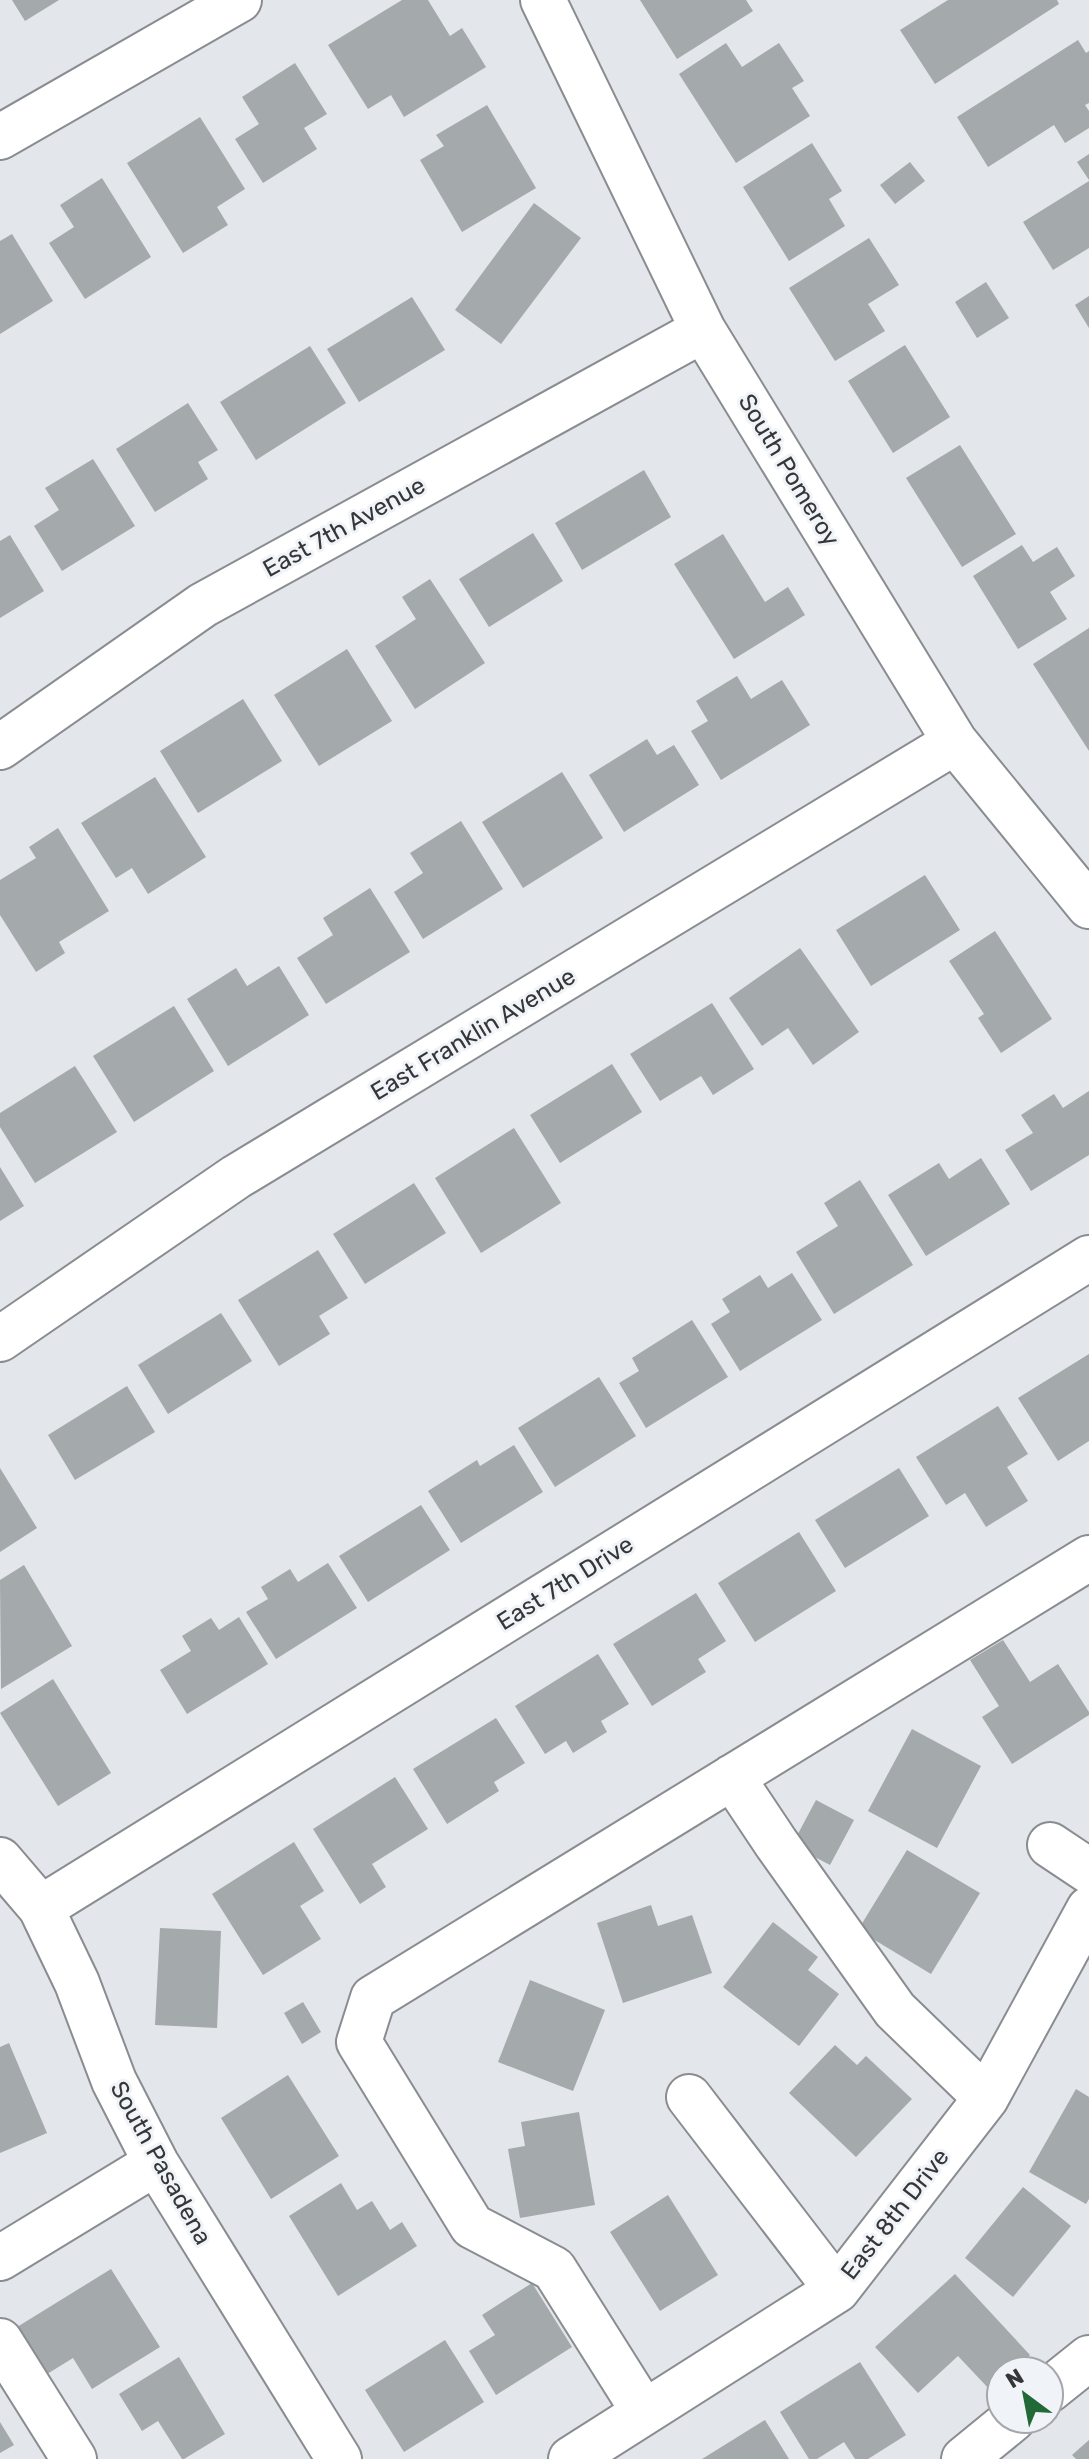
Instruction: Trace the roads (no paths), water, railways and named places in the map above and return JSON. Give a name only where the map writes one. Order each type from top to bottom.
[{"type":"street","points":[[0,137],[239,0]]},
{"type":"street","name":"South Pomeroy","points":[[543,0],[703,330],[955,742],[1089,906]]},
{"type":"street","name":"East 7th Avenue","points":[[0,747],[203,605],[703,330]]},
{"type":"street","name":"East Franklin Avenue","points":[[0,1339],[236,1177],[955,742]]},
{"type":"street","name":"East 7th Drive","points":[[41,1908],[1089,1258]]},
{"type":"street","points":[[644,2412],[554,2269],[472,2226],[359,2042],[373,1998],[1089,1558]]},
{"type":"street","points":[[732,1777],[895,2010],[986,2098]]},
{"type":"street","points":[[1050,1845],[1089,1871]]},
{"type":"street","name":"South Pasadena","points":[[0,1860],[41,1908],[77,1983],[114,2081],[156,2163],[339,2459]]},
{"type":"street","name":"East 8th Drive","points":[[571,2459],[837,2290],[986,2098],[1089,1909]]},
{"type":"street","points":[[689,2097],[837,2290]]},
{"type":"street","points":[[0,2258],[156,2163]]},
{"type":"street","points":[[0,2341],[74,2459]]},
{"type":"street","points":[[1065,2377],[1089,2358]]},
{"type":"street","points":[[964,2459],[993,2435]]}]
